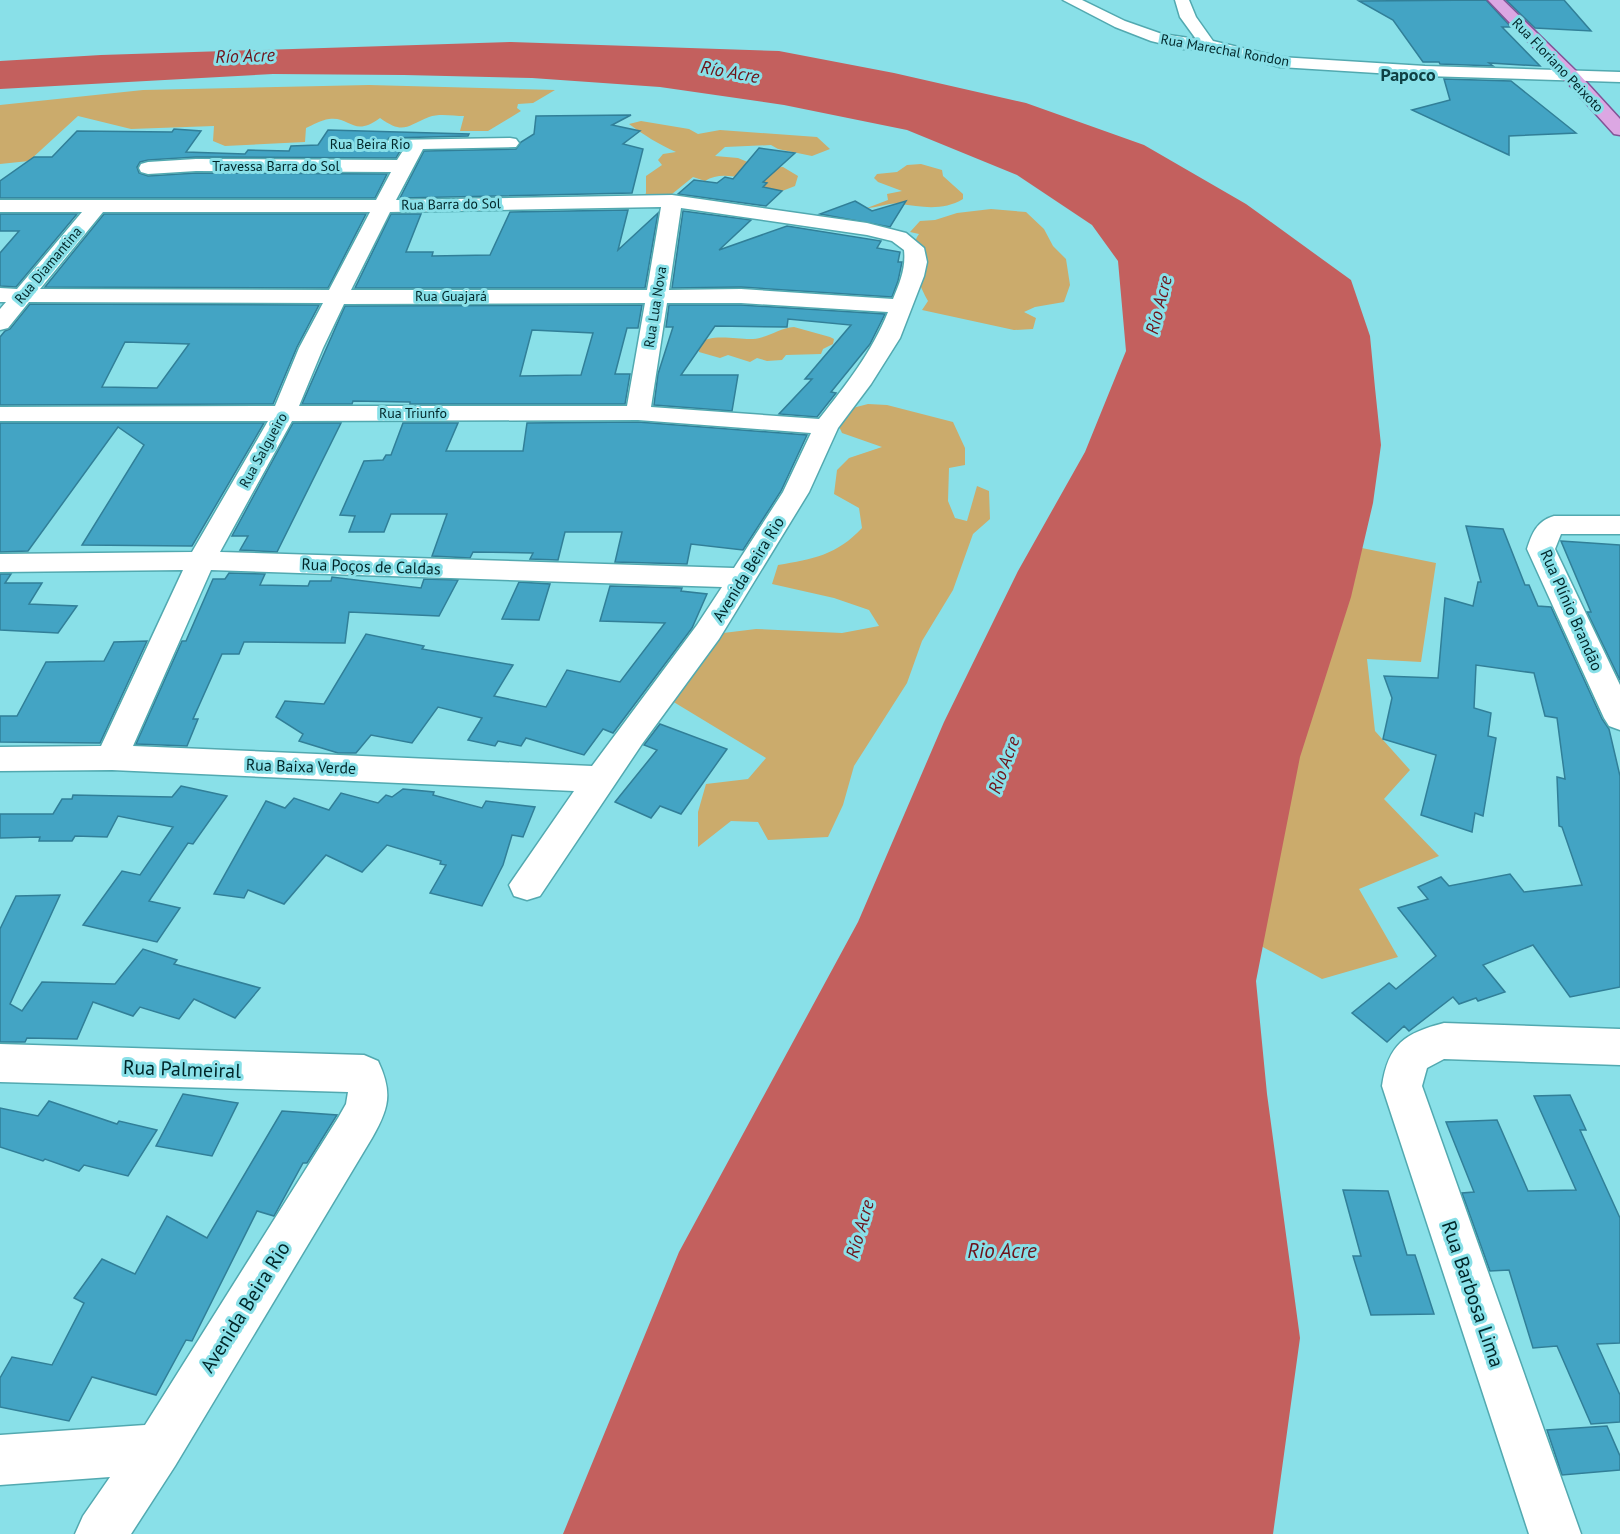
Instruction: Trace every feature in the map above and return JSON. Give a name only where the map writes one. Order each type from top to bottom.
[{"type":"main road","name":"Rua Floriano Peixoto","points":[[1495,0],[1571,76],[1620,130]]},
{"type":"street","name":"Rua Marechal Rondon","points":[[1070,0],[1120,24],[1157,38],[1184,44],[1208,44],[1280,62],[1425,71],[1620,76]]},
{"type":"street","points":[[1182,0],[1188,16],[1208,44]]},
{"type":"street","name":"Rua Beira Rio","points":[[377,144],[510,143]]},
{"type":"street","name":"Rua Salgueiro","points":[[112,758],[201,561],[284,414],[311,348],[403,166],[417,144]]},
{"type":"street","name":"Travessa Barra do Sol","points":[[148,168],[196,165],[403,166]]},
{"type":"street","name":"Rua Barra do Sol","points":[[0,206],[384,206],[672,201],[867,229],[898,237]]},
{"type":"street","name":"Rua Lua Nova","points":[[638,413],[672,201]]},
{"type":"street","name":"Rua Diamantina","points":[[0,324],[97,207]]},
{"type":"street","name":"Avenida Beira Rio","points":[[526,885],[708,632],[796,492],[826,427],[889,338],[913,276],[914,248],[898,237]]},
{"type":"street","name":"Rua Guajará","points":[[0,295],[741,296],[901,306]]},
{"type":"street","name":"Rua Triunfo","points":[[0,414],[638,413],[826,427]]},
{"type":"street","name":"Rua Plínio Brandão","points":[[1620,525],[1554,525],[1545,534],[1541,549],[1620,718]]},
{"type":"street","name":"Rua Poços de Caldas","points":[[0,563],[201,561],[742,578]]},
{"type":"street","name":"Rua Baixa Verde","points":[[0,759],[112,758],[601,779]]},
{"type":"street","name":"Rua Barbosa Lima","points":[[1555,1534],[1402,1086],[1404,1068],[1413,1054],[1426,1045],[1444,1041],[1620,1047]]},
{"type":"street","name":"Rua Palmeiral","points":[[0,1063],[364,1074]]},
{"type":"street","name":"Avenida Beira Rio","points":[[101,1534],[158,1449],[368,1106],[369,1088],[364,1074]]},
{"type":"street","points":[[0,1460],[158,1449]]},
{"type":"shaded area","points":[[369,85],[555,90],[533,103],[518,104],[517,108],[521,111],[488,131],[460,131],[464,116],[433,116],[400,128],[380,118],[364,126],[329,119],[306,128],[305,142],[225,146],[213,141],[214,126],[131,129],[78,116],[29,161],[0,164],[0,105],[143,90]]},
{"type":"shaded area","points":[[641,121],[689,129],[698,134],[720,130],[817,137],[830,149],[812,156],[778,149],[771,145],[725,147],[715,156],[738,158],[762,168],[783,167],[798,176],[795,186],[777,193],[759,190],[763,184],[733,176],[719,176],[705,181],[693,177],[672,194],[671,198],[643,198],[646,193],[646,176],[662,165],[658,160],[663,154],[676,152],[629,124]]},
{"type":"shaded area","points":[[921,164],[942,170],[943,176],[963,194],[963,199],[940,207],[888,204],[867,208],[888,200],[887,194],[902,191],[878,182],[874,178],[877,174],[897,172],[907,165]]},
{"type":"shaded area","points":[[991,209],[1026,212],[1044,229],[1053,246],[1066,259],[1070,285],[1064,302],[1035,307],[1024,312],[1036,318],[1033,329],[1014,330],[922,310],[928,301],[920,286],[913,259],[913,250],[919,234],[910,232],[920,221]]},
{"type":"shaded area","points":[[794,327],[830,337],[834,339],[833,344],[823,349],[821,354],[786,355],[782,360],[767,361],[757,358],[750,362],[728,355],[720,358],[699,352],[698,345],[709,339],[753,339]]},
{"type":"shaded area","points":[[868,404],[887,405],[953,422],[965,448],[965,465],[949,468],[948,501],[955,518],[967,521],[977,486],[989,491],[990,519],[973,534],[953,590],[922,641],[907,683],[854,766],[843,805],[828,837],[768,840],[758,822],[731,821],[698,847],[698,812],[706,784],[748,779],[766,758],[672,701],[715,634],[756,629],[842,633],[879,626],[869,610],[834,598],[772,584],[778,565],[834,550],[862,528],[859,508],[834,494],[837,470],[849,458],[882,447],[842,433],[837,422],[841,411]]},
{"type":"shaded area","points":[[1337,543],[1436,563],[1421,662],[1367,659],[1375,731],[1410,770],[1384,799],[1439,856],[1359,889],[1398,957],[1322,979],[1215,921]]},
{"type":"water","name":"Rio Acre","points":[[511,42],[779,51],[894,73],[1026,103],[1144,145],[1246,204],[1351,280],[1370,336],[1381,445],[1373,503],[1351,597],[1300,757],[1256,981],[1267,1094],[1300,1338],[1273,1534],[563,1534],[679,1252],[858,922],[944,722],[1018,571],[1085,452],[1126,351],[1118,261],[1092,225],[1017,175],[907,130],[784,105],[660,87],[532,78],[273,74],[0,89],[0,61],[101,55]]},
{"type":"building","points":[[1486,0],[1511,27],[1502,27],[1540,66],[1423,62],[1393,20],[1359,1]]},
{"type":"building","points":[[1506,0],[1564,0],[1591,31],[1535,28]]},
{"type":"building","points":[[1444,79],[1511,81],[1576,133],[1509,136],[1509,155],[1412,110],[1450,100]]},
{"type":"building","points":[[631,115],[612,125],[640,131],[623,144],[643,149],[632,193],[400,198],[424,151],[516,149],[521,142],[534,134],[536,116]]},
{"type":"building","points":[[174,129],[201,131],[186,152],[245,154],[248,150],[289,151],[291,146],[318,145],[328,130],[469,134],[468,136],[389,138],[384,145],[389,150],[400,151],[396,158],[196,157],[148,160],[140,162],[137,167],[139,173],[148,176],[196,173],[387,174],[375,198],[0,198],[0,181],[34,157],[52,157],[77,131],[172,132]]},
{"type":"building","points":[[759,148],[795,153],[763,182],[767,183],[763,187],[782,191],[766,206],[678,194],[694,180],[717,183],[725,177],[733,179]]},
{"type":"building","points":[[855,201],[872,211],[906,201],[890,227],[820,214]]},
{"type":"building","points":[[628,210],[618,250],[658,213],[645,288],[355,288],[391,214],[421,214],[406,252],[433,252],[432,256],[490,255],[510,212]]},
{"type":"building","points":[[683,211],[751,220],[719,250],[787,226],[881,241],[877,248],[900,252],[898,262],[902,262],[898,281],[892,297],[741,287],[672,288]]},
{"type":"building","points":[[0,214],[77,214],[16,287],[0,286],[0,253],[19,231],[0,231]]},
{"type":"building","points":[[104,214],[366,214],[328,288],[45,287]]},
{"type":"building","points":[[30,304],[319,305],[297,347],[273,404],[0,405],[0,337],[10,329]],"holes":[[[125,342],[189,344],[157,388],[102,387]]]},
{"type":"building","points":[[642,305],[638,328],[627,328],[615,374],[630,374],[625,404],[410,404],[410,402],[353,401],[352,404],[302,404],[345,306]],"holes":[[[532,330],[593,333],[581,375],[520,376]]]},
{"type":"building","points":[[669,305],[741,305],[885,314],[870,344],[831,392],[836,393],[817,417],[779,414],[812,379],[805,379],[851,325],[788,319],[787,327],[715,326],[681,375],[738,375],[732,411],[654,405],[658,374],[673,327],[666,327]]},
{"type":"building","points":[[638,422],[807,435],[781,491],[743,550],[691,544],[687,564],[615,562],[622,532],[565,532],[558,560],[530,559],[533,553],[473,552],[470,558],[432,556],[447,514],[391,514],[384,532],[349,532],[355,516],[340,515],[364,461],[383,460],[386,455],[391,455],[403,423],[458,423],[446,451],[523,451],[527,423]]},
{"type":"building","points":[[0,423],[264,423],[192,546],[82,545],[144,445],[118,427],[28,551],[0,552]]},
{"type":"building","points":[[293,423],[341,423],[277,552],[240,550],[248,536],[232,536]]},
{"type":"building","points":[[1466,526],[1503,529],[1525,585],[1529,585],[1538,606],[1551,607],[1602,719],[1609,729],[1620,776],[1620,987],[1570,997],[1533,945],[1483,965],[1505,992],[1478,1001],[1476,998],[1459,1004],[1453,997],[1409,1031],[1404,1026],[1387,1042],[1352,1013],[1389,983],[1396,989],[1436,956],[1398,908],[1428,899],[1418,887],[1441,877],[1449,886],[1510,874],[1524,892],[1582,885],[1562,827],[1559,826],[1557,777],[1565,779],[1557,718],[1545,716],[1534,673],[1476,665],[1474,708],[1491,713],[1488,736],[1496,738],[1483,816],[1475,813],[1472,832],[1421,815],[1436,755],[1383,739],[1392,698],[1384,676],[1438,678],[1445,598],[1473,606],[1478,582],[1481,582]]},
{"type":"building","points":[[1561,541],[1620,545],[1620,680],[1587,612],[1591,612]]},
{"type":"building","points":[[229,573],[265,574],[260,585],[308,586],[310,581],[331,581],[332,577],[421,588],[424,579],[458,580],[439,616],[349,612],[345,643],[244,642],[239,654],[222,654],[193,719],[198,719],[187,746],[136,744],[182,641],[186,641],[213,579],[225,579]]},
{"type":"building","points":[[0,574],[11,574],[5,583],[42,583],[29,604],[77,606],[58,633],[0,630]]},
{"type":"building","points":[[519,582],[550,584],[539,620],[502,619]]},
{"type":"building","points":[[610,586],[682,588],[681,591],[707,594],[692,628],[613,733],[603,729],[584,755],[526,738],[521,746],[498,741],[495,746],[468,740],[482,718],[438,707],[412,743],[371,735],[356,753],[338,753],[299,741],[303,734],[276,717],[285,701],[324,704],[366,634],[424,646],[422,649],[513,665],[494,696],[546,707],[567,670],[620,682],[665,623],[600,621]]},
{"type":"building","points":[[147,641],[100,743],[0,742],[0,716],[17,716],[46,662],[104,661],[114,642]]},
{"type":"building","points":[[660,724],[727,749],[681,814],[660,806],[651,818],[615,802],[657,750],[644,745]]},
{"type":"building","points":[[181,786],[227,796],[193,844],[188,843],[149,901],[180,908],[157,942],[83,925],[122,871],[140,875],[173,827],[118,816],[107,837],[75,836],[72,841],[39,841],[40,837],[0,838],[0,814],[53,814],[62,799],[72,799],[73,795],[172,797]]},
{"type":"building","points":[[403,789],[434,792],[433,795],[482,808],[486,801],[535,807],[523,837],[512,835],[503,865],[482,906],[430,893],[446,865],[440,864],[441,861],[387,845],[362,872],[326,855],[284,904],[248,890],[244,898],[214,894],[266,801],[285,808],[294,798],[329,810],[341,793],[378,803],[386,795],[392,797]]},
{"type":"building","points":[[60,895],[10,1004],[22,1011],[42,982],[115,984],[143,949],[177,960],[174,964],[260,988],[235,1018],[194,999],[179,1019],[140,1007],[133,1016],[93,1002],[77,1039],[27,1038],[25,1042],[0,1042],[0,929],[16,896]]},
{"type":"building","points":[[183,1094],[238,1103],[212,1156],[156,1146]]},
{"type":"building","points":[[1570,1095],[1586,1130],[1580,1130],[1620,1218],[1620,1343],[1597,1344],[1620,1395],[1620,1422],[1591,1424],[1557,1346],[1533,1348],[1509,1270],[1490,1271],[1462,1193],[1474,1192],[1446,1122],[1497,1120],[1528,1191],[1576,1190],[1534,1096]]},
{"type":"building","points":[[49,1101],[117,1124],[119,1121],[157,1130],[128,1176],[84,1165],[79,1171],[0,1147],[0,1108],[38,1116]]},
{"type":"building","points":[[282,1111],[337,1115],[307,1163],[303,1163],[274,1216],[257,1211],[192,1341],[186,1340],[156,1395],[92,1377],[69,1421],[0,1407],[0,1378],[12,1357],[52,1365],[84,1303],[74,1298],[102,1259],[135,1274],[167,1216],[207,1238]]},
{"type":"building","points":[[1343,1190],[1388,1191],[1407,1255],[1415,1255],[1434,1314],[1371,1315],[1353,1256],[1361,1256]]},
{"type":"building","points":[[1607,1426],[1620,1456],[1620,1470],[1562,1475],[1547,1430]]},
{"type":"district","name":"Papoco","points":[[1408,75]]},
{"type":"water label","name":"Río Acre","points":[[245,56]]},
{"type":"water label","name":"Río Acre","points":[[730,72]]},
{"type":"water label","name":"Río Acre","points":[[1159,305]]},
{"type":"water label","name":"Río Acre","points":[[1004,765]]},
{"type":"water label","name":"Río Acre","points":[[860,1229]]}]
